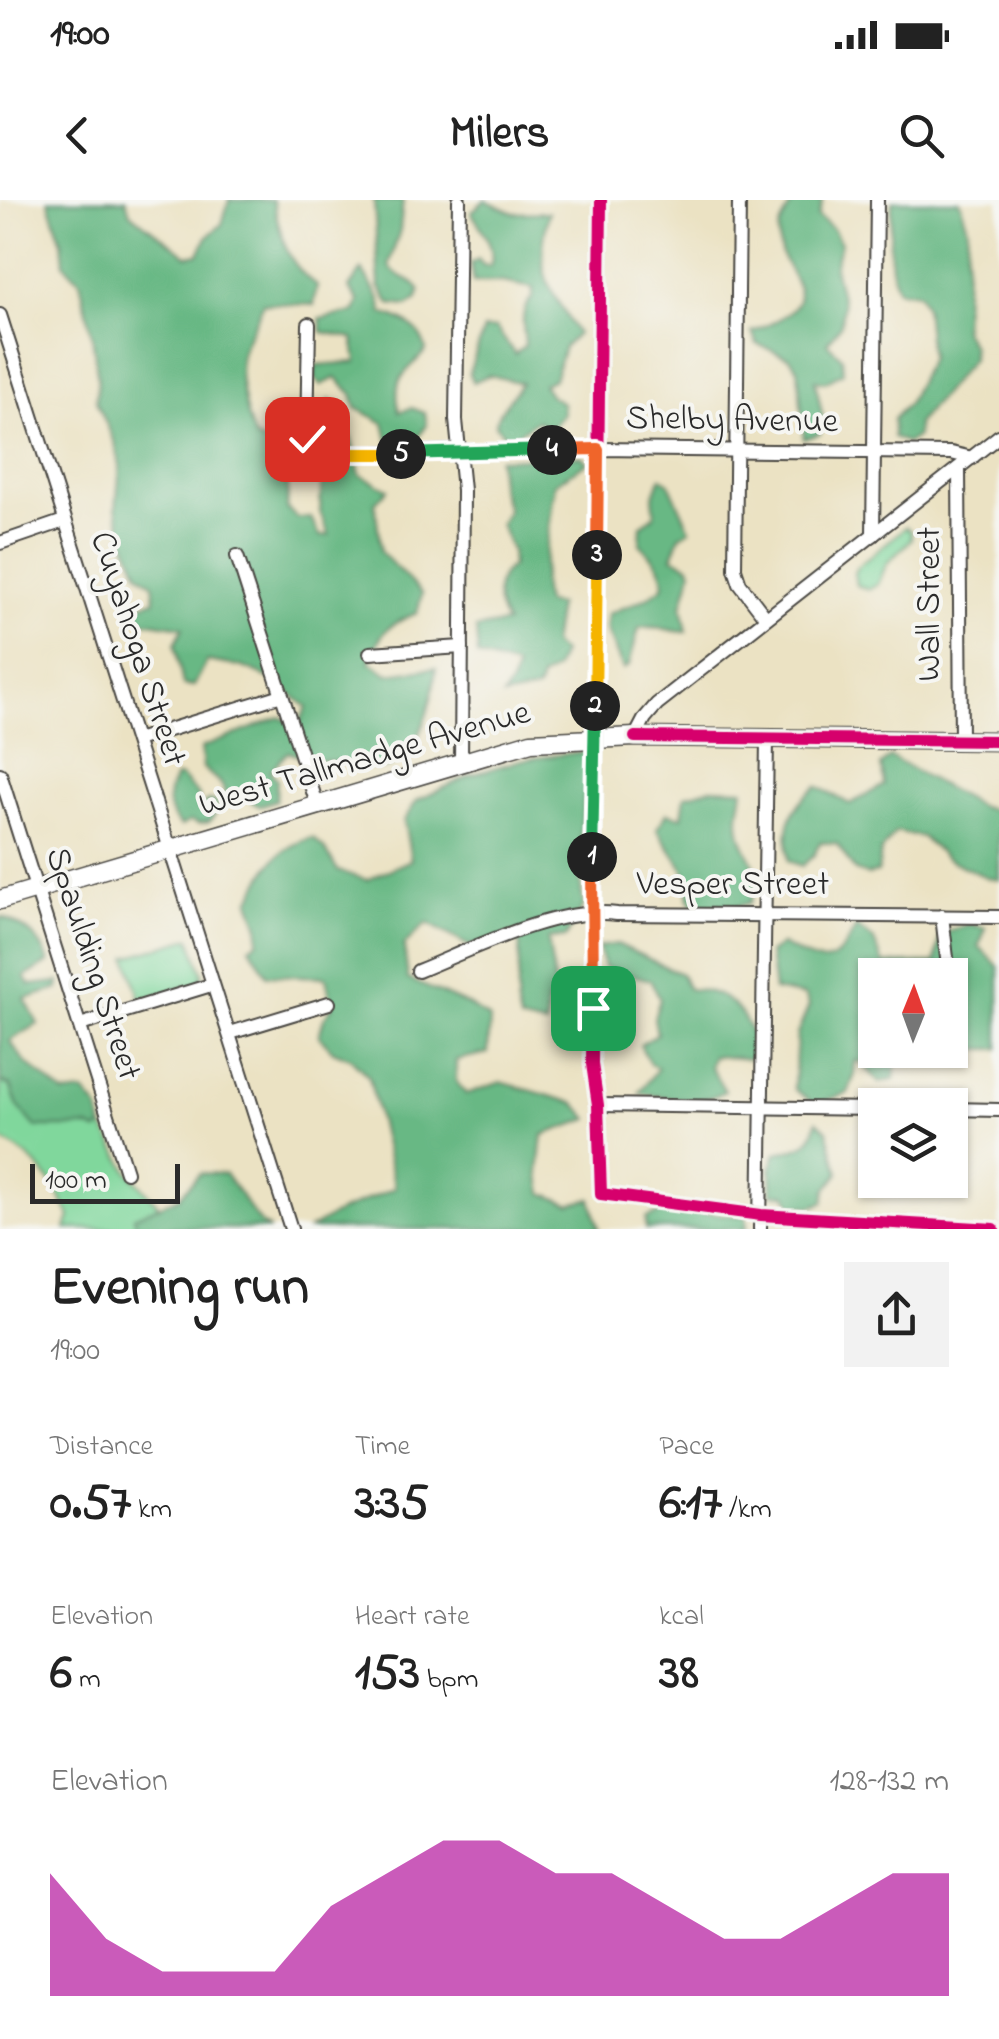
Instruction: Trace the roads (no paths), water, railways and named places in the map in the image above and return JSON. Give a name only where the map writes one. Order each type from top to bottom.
[{"type":"main road","name":"West Tallmadge Avenue","points":[[0,900],[531,742],[636,737],[999,740]]},
{"type":"street","points":[[460,200],[462,762]]},
{"type":"street","points":[[601,200],[592,911],[592,1064],[598,1105],[601,1194],[761,1222],[994,1229]]},
{"type":"street","points":[[739,200],[735,568],[740,584],[766,618]]},
{"type":"street","points":[[874,535],[877,200]]},
{"type":"street","name":"Cuyahoga Street","points":[[0,315],[6,358],[136,740],[291,1229]]},
{"type":"street","name":"Shelby Avenue","points":[[309,324],[306,431],[312,450],[328,455],[598,449],[951,453],[972,458]]},
{"type":"street","points":[[636,737],[650,711],[999,436]]},
{"type":"street","name":"Wall Street","points":[[959,468],[961,740]]},
{"type":"street","points":[[0,543],[64,522]]},
{"type":"street","points":[[236,556],[317,804]]},
{"type":"street","points":[[370,652],[462,647]]},
{"type":"street","points":[[136,740],[282,695]]},
{"type":"street","points":[[761,1222],[767,739]]},
{"type":"street","name":"Spaulding Street","points":[[0,774],[126,1172]]},
{"type":"street","name":"Vesper Street","points":[[418,971],[555,919],[592,911],[999,916]]},
{"type":"street","points":[[942,916],[947,958]]},
{"type":"street","points":[[80,1025],[212,985]]},
{"type":"street","points":[[230,1033],[329,1003]]},
{"type":"street","points":[[598,1105],[858,1109]]},
{"type":"street","points":[[968,1109],[999,1110]]}]
